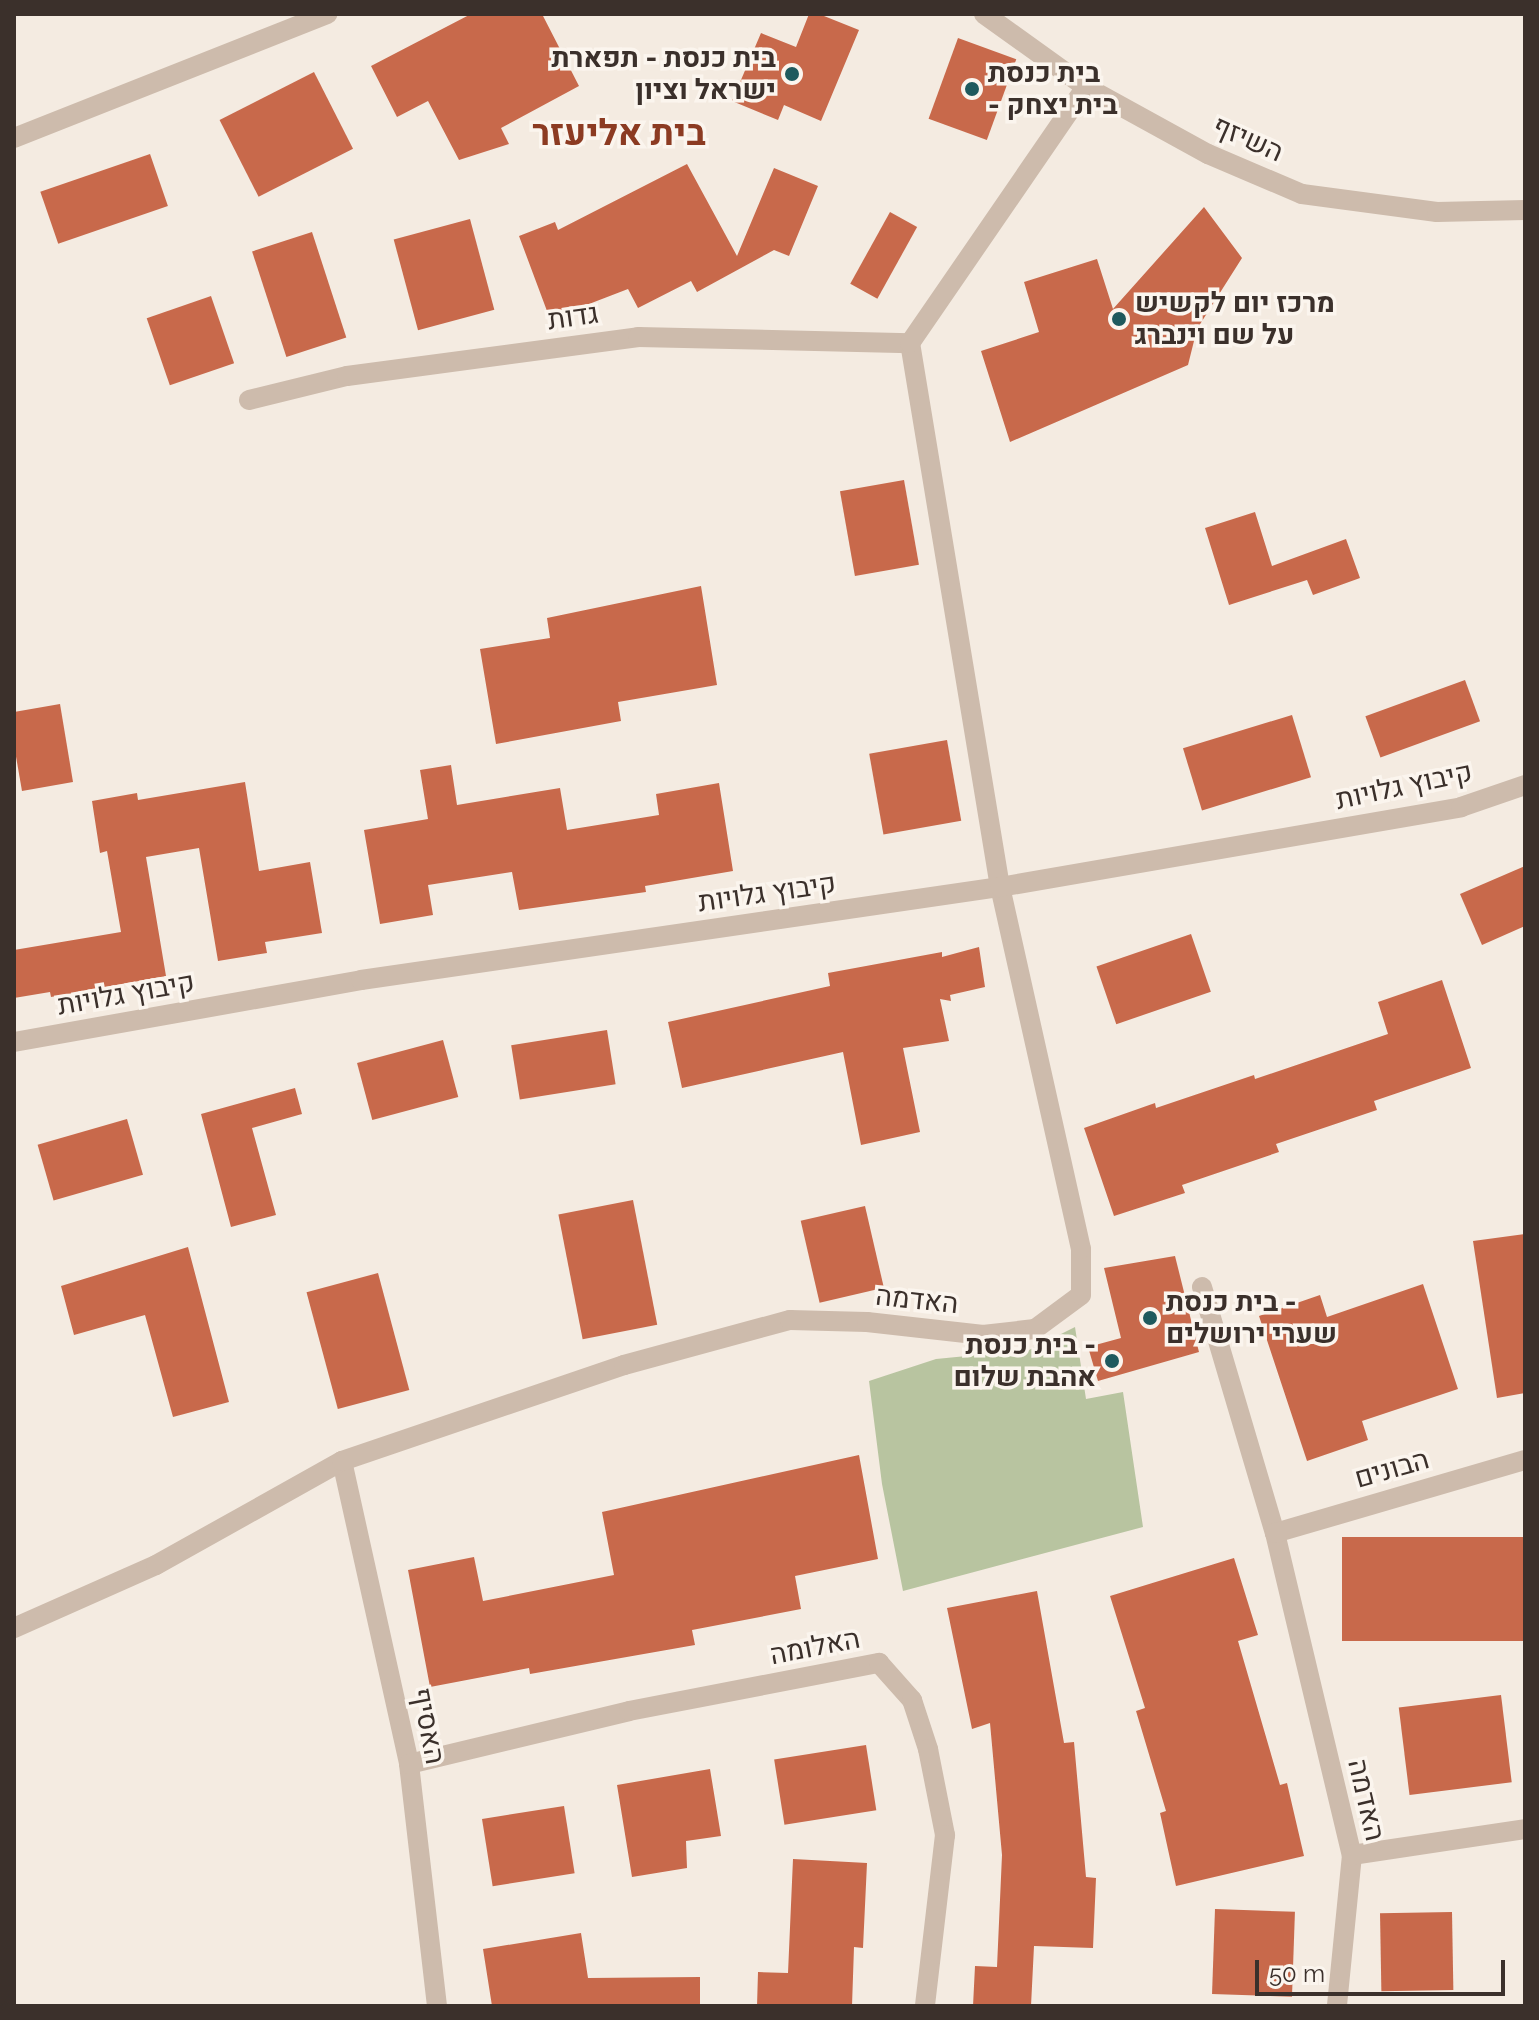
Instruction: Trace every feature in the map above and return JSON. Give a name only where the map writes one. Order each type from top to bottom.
[{"type":"street","points":[[14,138],[327,14]]},
{"type":"street","name":"השיזף","points":[[984,14],[1086,87],[1208,154],[1302,194],[1437,212],[1525,210]]},
{"type":"street","points":[[1000,887],[910,343],[1086,87]]},
{"type":"street","name":"גדות","points":[[249,400],[347,376],[638,337],[910,343]]},
{"type":"street","name":"קיבוץ גלויות","points":[[14,1042],[361,980],[1000,887],[1461,807],[1525,785]]},
{"type":"street","name":"האדמה","points":[[342,1461],[624,1365],[790,1320],[867,1322],[983,1335],[1035,1329],[1081,1295],[1081,1249],[1000,887]]},
{"type":"street","name":"האדמה","points":[[1202,1287],[1275,1533],[1352,1855],[1337,2006]]},
{"type":"street","name":"הבונים","points":[[1275,1533],[1525,1460]]},
{"type":"street","points":[[14,1628],[156,1565],[342,1461]]},
{"type":"street","name":"האסיף","points":[[342,1461],[409,1764],[437,2006]]},
{"type":"street","name":"האלומה","points":[[409,1764],[629,1711],[879,1663],[912,1700],[928,1749],[945,1835],[925,2006]]},
{"type":"street","points":[[1352,1855],[1525,1829]]},
{"type":"green space","points":[[1075,1327],[1086,1399],[1123,1392],[1143,1527],[903,1591],[882,1484],[869,1381],[936,1359],[1029,1350]]},
{"type":"building","points":[[471,14],[542,14],[579,86],[501,128],[509,144],[459,160],[428,101],[397,117],[371,66]]},
{"type":"building","name":"בית כנסת - תפארת ישראל וציון","points":[[809,14],[819,14],[859,30],[821,121],[784,105],[778,120],[732,101],[761,33],[796,47]]},
{"type":"building","name":"בית כנסת - בית יצחק","points":[[958,38],[1016,59],[987,140],[929,119]]},
{"type":"building","points":[[314,72],[353,149],[259,197],[220,120]]},
{"type":"building","points":[[150,154],[168,206],[58,244],[40,192]]},
{"type":"building","points":[[687,164],[737,256],[774,168],[818,186],[789,256],[774,250],[697,292],[691,281],[638,308],[628,289],[550,319],[519,236],[555,222],[558,230]]},
{"type":"building","name":"מרכז יום לקשיש על שם וינברג","points":[[1204,207],[1242,258],[1197,329],[1188,365],[1010,442],[981,351],[1039,332],[1024,282],[1097,259],[1113,309]]},
{"type":"building","points":[[890,212],[917,227],[877,299],[850,284]]},
{"type":"building","points":[[470,219],[494,310],[418,330],[394,239]]},
{"type":"building","points":[[312,232],[346,338],[286,357],[252,251]]},
{"type":"building","points":[[211,296],[234,363],[170,385],[147,318]]},
{"type":"building","points":[[904,480],[919,565],[855,576],[840,491]]},
{"type":"building","points":[[1255,512],[1272,566],[1346,539],[1360,578],[1313,595],[1307,580],[1229,605],[1205,528]]},
{"type":"building","points":[[701,586],[717,685],[618,702],[621,721],[496,744],[480,649],[550,638],[547,618]]},
{"type":"building","points":[[1465,680],[1480,721],[1380,758],[1365,716]]},
{"type":"building","points":[[60,704],[73,782],[22,791],[14,745],[14,712]]},
{"type":"building","points":[[1292,715],[1311,777],[1202,810],[1183,748]]},
{"type":"building","points":[[947,740],[961,821],[883,834],[869,754]]},
{"type":"building","points":[[451,765],[457,805],[560,788],[567,830],[659,815],[656,794],[719,783],[733,871],[645,886],[646,892],[519,910],[512,872],[428,885],[433,915],[380,924],[364,830],[428,819],[420,770]]},
{"type":"building","points":[[245,782],[259,871],[310,862],[322,933],[265,942],[267,953],[218,961],[199,848],[146,857],[166,976],[51,997],[50,992],[14,998],[14,950],[121,932],[107,851],[100,853],[92,801],[137,793],[138,800]]},
{"type":"building","points":[[1525,866],[1525,926],[1482,945],[1460,894]]},
{"type":"building","points":[[1191,934],[1211,992],[1116,1024],[1096,967]]},
{"type":"building","points":[[979,947],[985,987],[950,995],[951,1001],[940,999],[949,1041],[903,1048],[920,1132],[861,1145],[843,1052],[682,1088],[668,1022],[830,986],[828,973],[942,952],[942,957]]},
{"type":"building","points":[[1442,980],[1471,1068],[1374,1101],[1377,1110],[1276,1144],[1279,1152],[1182,1185],[1185,1193],[1114,1216],[1084,1128],[1155,1103],[1156,1108],[1254,1075],[1255,1079],[1388,1034],[1378,1002]]},
{"type":"building","points":[[607,1030],[616,1084],[520,1099],[511,1045]]},
{"type":"building","points":[[443,1040],[458,1097],[372,1120],[357,1063]]},
{"type":"building","points":[[295,1088],[302,1114],[252,1128],[276,1215],[231,1227],[201,1114]]},
{"type":"building","points":[[127,1119],[143,1175],[54,1200],[38,1145]]},
{"type":"building","points":[[633,1200],[657,1325],[583,1339],[558,1215]]},
{"type":"building","points":[[865,1206],[884,1288],[820,1303],[801,1221]]},
{"type":"building","points":[[1525,1234],[1525,1393],[1497,1398],[1473,1241]]},
{"type":"building","points":[[188,1247],[229,1402],[173,1417],[145,1315],[74,1335],[61,1286]]},
{"type":"building","points":[[1175,1256],[1199,1352],[1098,1381],[1088,1347],[1121,1338],[1104,1268]]},
{"type":"building","points":[[378,1273],[409,1390],[338,1409],[307,1292]]},
{"type":"building","points":[[1423,1284],[1458,1389],[1362,1421],[1368,1440],[1307,1461],[1259,1316],[1320,1295],[1327,1317]]},
{"type":"building","points":[[859,1455],[878,1559],[795,1576],[801,1609],[692,1630],[695,1645],[530,1674],[529,1668],[430,1687],[408,1570],[474,1557],[483,1601],[614,1575],[602,1512]]},
{"type":"building","points":[[1342,1537],[1525,1537],[1525,1641],[1342,1641]]},
{"type":"building","points":[[1234,1558],[1258,1635],[1238,1641],[1280,1785],[1287,1783],[1304,1856],[1176,1886],[1160,1813],[1166,1811],[1136,1711],[1145,1708],[1110,1596]]},
{"type":"building","points":[[1037,1591],[1064,1743],[1074,1742],[1086,1877],[1096,1878],[1093,1948],[1034,1946],[1031,2006],[973,2006],[975,1966],[997,1967],[1002,1855],[990,1723],[972,1729],[947,1608]]},
{"type":"building","points":[[1501,1695],[1512,1782],[1409,1795],[1399,1708]]},
{"type":"building","points":[[866,1745],[876,1810],[784,1825],[774,1760]]},
{"type":"building","points":[[710,1769],[721,1836],[686,1841],[687,1868],[632,1877],[617,1785]]},
{"type":"building","points":[[564,1806],[575,1873],[493,1886],[482,1819]]},
{"type":"building","points":[[793,1859],[867,1863],[863,1948],[854,1947],[852,2006],[757,2006],[758,1972],[788,1973]]},
{"type":"building","points":[[1215,1909],[1295,1912],[1292,1997],[1212,1994]]},
{"type":"building","points":[[1452,1912],[1453,1990],[1381,1991],[1380,1913]]},
{"type":"building","points":[[581,1933],[588,1978],[700,1977],[700,2006],[492,2006],[483,1949]]},
{"type":"place","name":"בית כנסת - תפארת ישראל וציון","points":[[792,74]]},
{"type":"place","name":"בית כנסת - בית יצחק","points":[[972,89]]},
{"type":"place","name":"מרכז יום לקשיש על שם וינברג","points":[[1119,319]]},
{"type":"place","name":"בית כנסת - שערי ירושלים","points":[[1150,1318]]},
{"type":"place","name":"בית כנסת - אהבת שלום","points":[[1112,1361]]},
{"type":"district","name":"בית אליעזר","points":[[619,133]]}]
